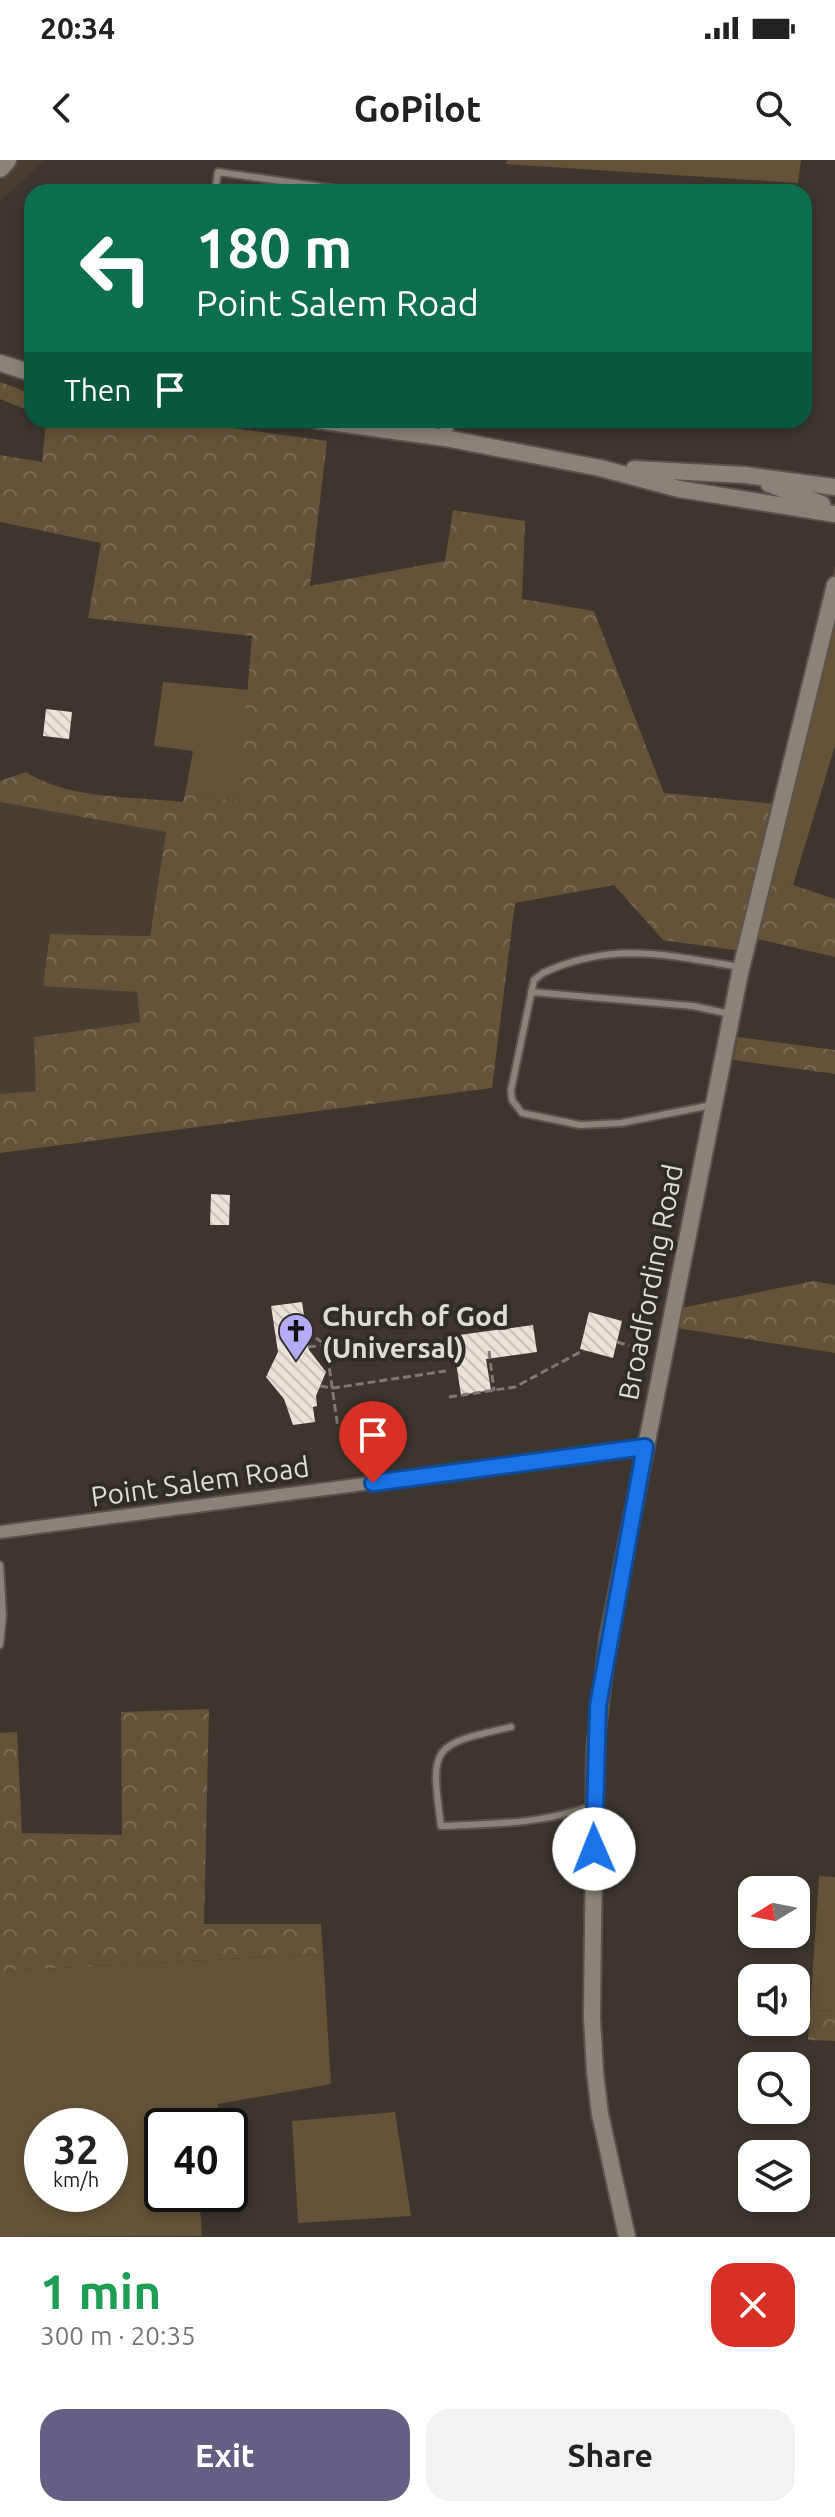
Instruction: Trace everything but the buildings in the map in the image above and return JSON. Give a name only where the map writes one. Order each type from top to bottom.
[{"type":"main road","points":[[0,168],[7,160]]},
{"type":"street","points":[[0,363],[24,370]]},
{"type":"street","points":[[373,428],[445,438],[600,468],[679,489],[835,512]]},
{"type":"street","points":[[445,438],[447,428]]},
{"type":"street","points":[[600,468],[745,475],[835,487]]},
{"type":"street","points":[[745,475],[835,512]]},
{"type":"street","name":"Broadfording Road","points":[[627,2237],[600,2114],[595,2072],[594,1805],[598,1706],[662,1355],[731,1014],[835,585]]},
{"type":"street","name":"Point Salem Road","points":[[0,1532],[645,1447]]},
{"type":"lane","points":[[216,184],[218,172],[302,184]]},
{"type":"lane","points":[[712,1105],[621,1123],[580,1125],[522,1113],[512,1100],[511,1090],[534,980],[543,973],[609,952],[677,956],[741,967]]},
{"type":"lane","points":[[531,992],[693,1006],[731,1014]]},
{"type":"lane","points":[[0,1565],[3,1615],[0,1645]]},
{"type":"lane","points":[[511,1727],[470,1736],[442,1750],[435,1760],[434,1774],[441,1826],[534,1822],[560,1818],[594,1805]]},
{"type":"path","points":[[306,1331],[326,1345],[338,1428]]},
{"type":"path","points":[[617,1342],[662,1355]]},
{"type":"path","points":[[308,1347],[326,1345]]},
{"type":"path","points":[[449,1397],[494,1391],[527,1382],[584,1350]]},
{"type":"path","points":[[489,1351],[494,1391]]},
{"type":"path","points":[[320,1386],[333,1388],[446,1371]]},
{"type":"shaded area","points":[[0,160],[45,160],[0,201]]},
{"type":"shaded area","points":[[0,802],[166,831],[150,936],[51,934],[43,985],[137,992],[140,1022],[34,1037],[36,1091],[0,1094]]},
{"type":"green space","points":[[508,160],[801,160],[798,183],[505,164]]},
{"type":"green space","points":[[0,382],[24,391],[24,409],[0,399]]},
{"type":"green space","points":[[45,428],[232,428],[327,441],[310,586],[445,561],[453,510],[525,521],[522,599],[594,611],[664,793],[776,804],[760,874],[835,899],[835,957],[745,936],[741,951],[663,940],[614,885],[515,903],[492,1088],[0,1153],[0,1094],[36,1091],[34,1037],[140,1022],[137,992],[43,986],[50,934],[150,936],[166,832],[0,802],[0,781],[26,772],[62,788],[102,795],[183,802],[185,794],[238,801],[252,636],[88,618],[101,543],[0,522],[0,455],[42,462]]},
{"type":"green space","points":[[835,566],[835,746],[793,885],[760,874]]},
{"type":"green space","points":[[163,682],[250,690],[238,801],[185,794],[193,751],[154,746]]},
{"type":"green space","points":[[738,1037],[835,1050],[835,1074],[733,1060]]},
{"type":"green space","points":[[814,1281],[835,1285],[835,1353],[677,1328],[681,1308]]},
{"type":"green space","points":[[209,1709],[204,1924],[321,1924],[323,1954],[0,1971],[0,1733],[17,1732],[22,1833],[122,1835],[121,1712]]},
{"type":"green space","points":[[819,1876],[835,1877],[835,2011],[810,2010]]},
{"type":"green space","points":[[323,1954],[331,2084],[218,2104],[218,2108],[144,2108],[144,2212],[200,2212],[202,2236],[0,2237],[0,1971]]},
{"type":"green space","points":[[810,2010],[835,2011],[835,2041],[808,2040]]},
{"type":"green space","points":[[395,2112],[411,2216],[298,2223],[292,2121]]},
{"type":"place","name":"Church of God (Universal)","points":[[296,1362]]},
{"type":"route","points":[[373,1483],[645,1447],[598,1706],[594,1849]]}]
